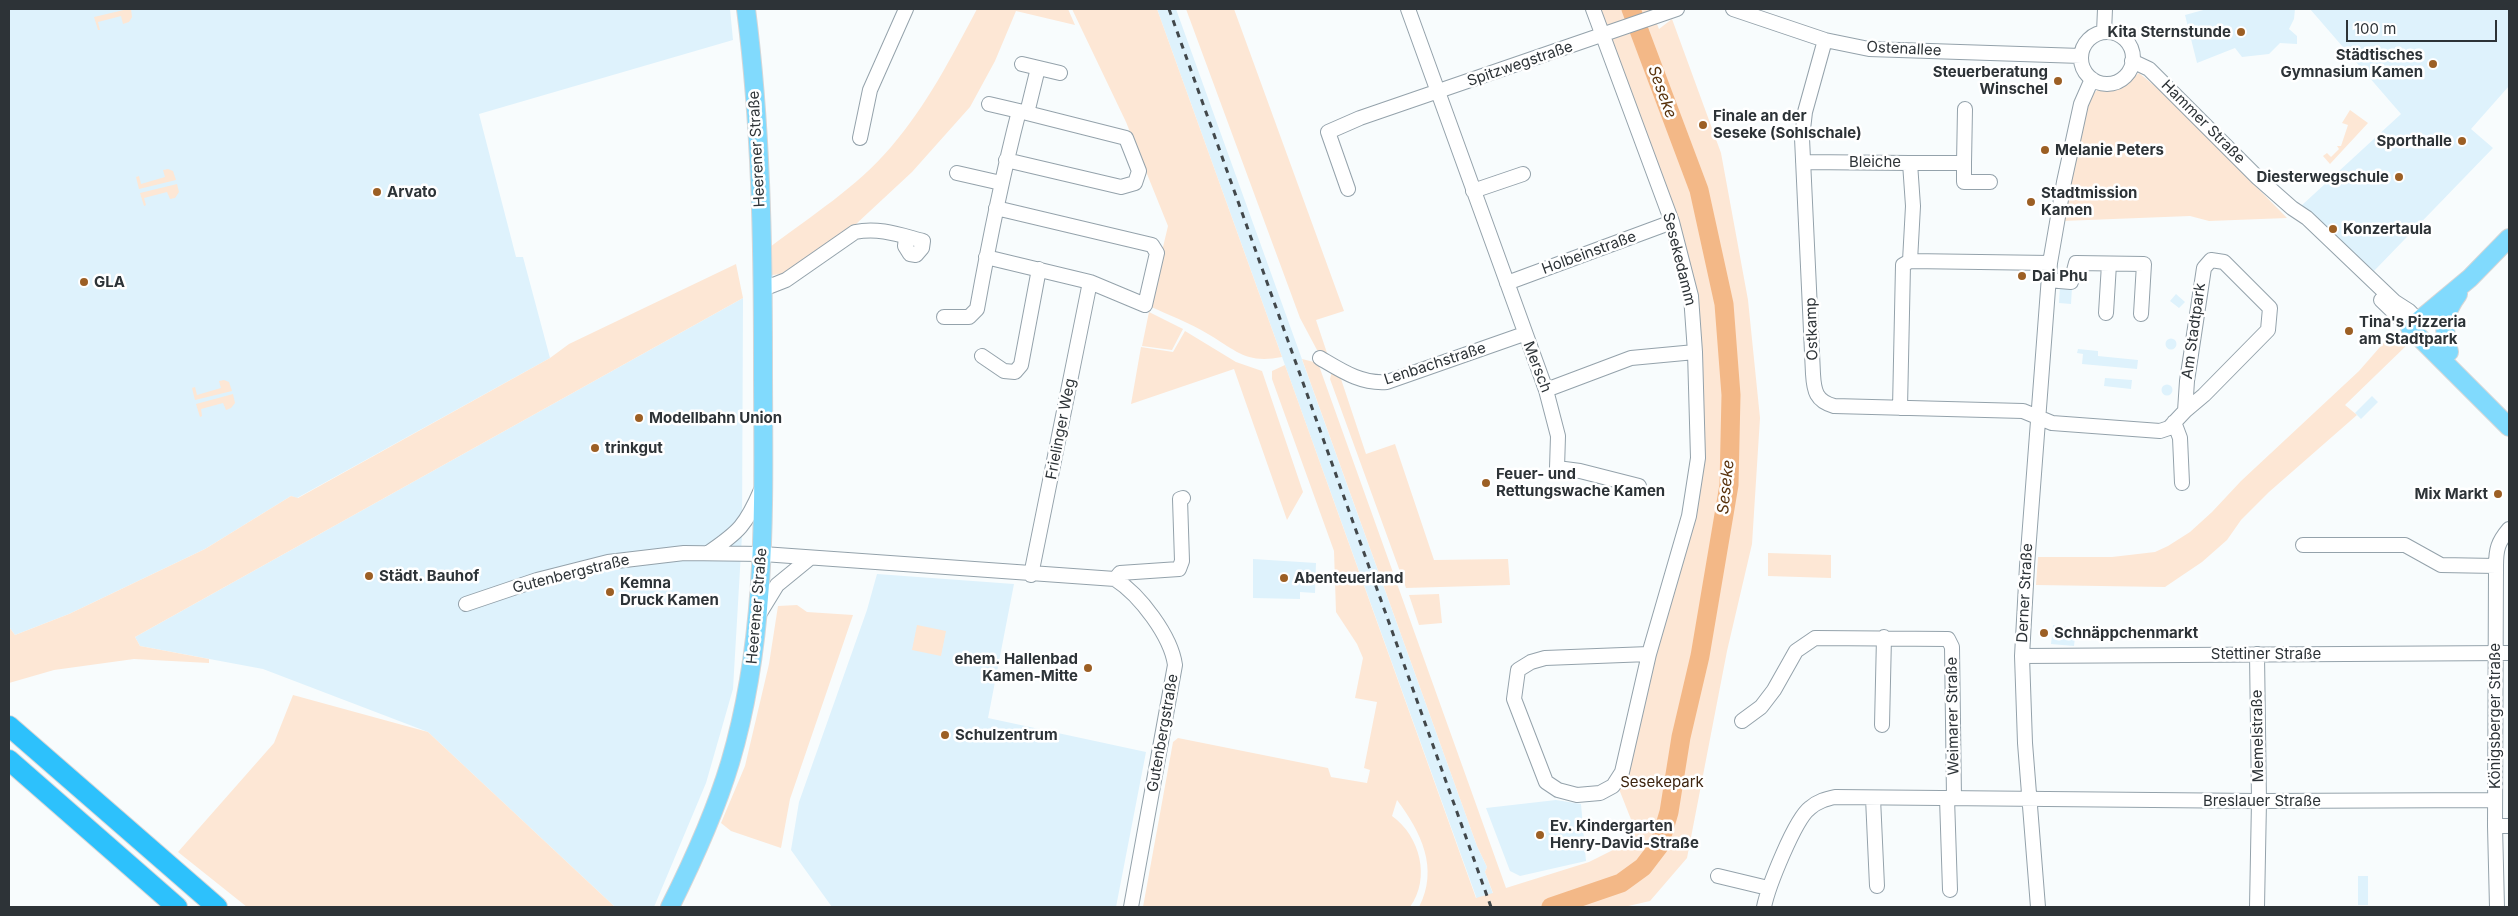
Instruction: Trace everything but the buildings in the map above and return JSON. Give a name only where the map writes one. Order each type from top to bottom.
[{"type":"highway","points":[[9,726],[217,907]]},
{"type":"highway","points":[[9,760],[176,907]]},
{"type":"main road","name":"Heerener Straße","points":[[670,907],[714,810],[731,761],[748,689],[758,617],[763,554],[763,289],[758,166],[746,9]]},
{"type":"main road","points":[[2418,328],[2509,238]]},
{"type":"main road","points":[[2418,328],[2447,309],[2470,278]]},
{"type":"main road","points":[[2447,309],[2444,329],[2449,352]]},
{"type":"main road","points":[[2418,328],[2449,352],[2509,410]]},
{"type":"main road","name":"Hammer Straße","points":[[2418,328],[2509,427]]},
{"type":"street","points":[[860,138],[870,90],[906,9]]},
{"type":"street","name":"Mersch","points":[[1408,9],[1436,92],[1546,390],[1558,436],[1558,468],[1580,471],[1639,486]]},
{"type":"street","name":"Sesekedamm","points":[[1592,9],[1672,222],[1691,296],[1695,352],[1698,458],[1689,516],[1649,654],[1618,780],[1613,786],[1600,793],[1577,795],[1558,790],[1546,782],[1514,699],[1518,670],[1531,662],[1545,658],[1649,654]]},
{"type":"street","points":[[1603,35],[1651,15],[1677,9]]},
{"type":"street","name":"Ostenallee","points":[[1733,9],[1825,40],[1869,49],[2081,56]]},
{"type":"street","points":[[2104,32],[2105,9]]},
{"type":"street","points":[[2104,32],[2116,33],[2125,40],[2131,50],[2132,61],[2130,69],[2117,81],[2100,82],[2092,79],[2085,72],[2081,56],[2088,40],[2104,32]]},
{"type":"street","name":"Spitzwegstraße","points":[[1436,92],[1603,35]]},
{"type":"street","name":"Ostkamp","points":[[1825,40],[1805,112],[1803,162],[1814,392],[1824,403],[1834,406],[2023,411],[2037,416]]},
{"type":"street","name":"Hammer Straße","points":[[2132,61],[2149,69],[2258,178],[2292,208],[2307,218],[2395,302],[2410,311],[2418,328]]},
{"type":"street","points":[[1022,64],[1060,73]]},
{"type":"street","points":[[944,317],[969,317],[977,308],[1006,160],[1038,68]]},
{"type":"street","name":"Derner Straße","points":[[2038,907],[2022,656],[2037,416],[2050,263],[2064,182],[2081,104],[2092,79]]},
{"type":"street","points":[[1348,189],[1328,132],[1360,118],[1436,92]]},
{"type":"street","points":[[989,104],[1126,138],[1138,166],[1138,177],[1130,186],[1121,187],[1006,160]]},
{"type":"street","points":[[1965,109],[1964,182],[1990,182]]},
{"type":"street","name":"Bleiche","points":[[1803,162],[1910,162],[1913,206],[1910,261],[1903,265],[1900,408]]},
{"type":"street","points":[[1910,162],[1964,163]]},
{"type":"street","points":[[957,173],[1001,183]]},
{"type":"street","points":[[1473,191],[1523,174]]},
{"type":"street","points":[[986,257],[1090,282],[1145,305],[1157,253],[1156,248],[1152,245],[996,208]]},
{"type":"street","name":"Holbeinstraße","points":[[1507,283],[1672,222]]},
{"type":"street","points":[[763,289],[786,280],[855,232],[868,230],[906,237]]},
{"type":"street","name":"Am Stadtpark","points":[[2037,416],[2052,422],[2160,431],[2169,428],[2185,411],[2204,396],[2268,330],[2270,308],[2224,262],[2219,260],[2208,262],[2203,272],[2187,381],[2185,411]]},
{"type":"street","points":[[1910,261],[2050,263]]},
{"type":"street","points":[[2048,280],[2071,282],[2076,263],[2144,264],[2141,314]]},
{"type":"street","points":[[2106,313],[2109,264]]},
{"type":"street","points":[[982,356],[1004,371],[1015,372],[1021,365],[1039,269]]},
{"type":"street","name":"Frielinger Weg","points":[[1031,574],[1090,282]]},
{"type":"street","name":"Lenbachstraße","points":[[1320,358],[1355,378],[1370,382],[1387,382],[1524,334]]},
{"type":"street","points":[[1546,390],[1631,358],[1695,352]]},
{"type":"street","points":[[2174,422],[2180,438],[2182,483]]},
{"type":"street","name":"Gutenbergstraße","points":[[708,552],[733,536],[743,526],[764,482]]},
{"type":"street","name":"Gutenbergstraße","points":[[1115,580],[1120,573],[1179,569],[1182,561],[1180,499],[1183,498]]},
{"type":"street","name":"Königsberger Straße","points":[[2497,907],[2495,826],[2496,566],[2499,540],[2509,530]]},
{"type":"street","points":[[2304,545],[2405,545],[2441,565],[2496,566]]},
{"type":"street","name":"Gutenbergstraße","points":[[466,604],[537,580],[608,562],[661,555],[708,552],[763,554],[1115,580],[1123,584],[1144,606],[1168,640],[1175,665],[1131,907]]},
{"type":"street","points":[[758,617],[777,585],[810,558]]},
{"type":"street","points":[[1882,725],[1884,637]]},
{"type":"street","name":"Weimarer Straße","points":[[1742,721],[1760,707],[1774,690],[1796,651],[1815,638],[1884,637],[1948,639],[1952,647],[1950,798]]},
{"type":"street","name":"Stettiner Straße","points":[[2022,656],[2509,653]]},
{"type":"street","name":"Memelstraße","points":[[2257,654],[2259,802],[2257,907]]},
{"type":"street","name":"Breslauer Straße","points":[[1764,907],[1768,888],[1790,840],[1808,809],[1821,800],[1836,797],[2259,802],[2495,800]]},
{"type":"street","points":[[1873,798],[1877,886]]},
{"type":"street","points":[[1950,798],[1950,890]]},
{"type":"street","points":[[2495,826],[2509,826]]},
{"type":"street","points":[[1718,876],[1768,888]]},
{"type":"shaded area","points":[[9,9],[730,9],[733,40],[479,114],[516,257],[523,257],[550,358],[297,498],[291,496],[205,549],[69,614],[15,635],[9,627]]},
{"type":"shaded area","points":[[1157,9],[1176,9],[1477,846],[1487,867],[1485,872],[1495,899],[1479,905]]},
{"type":"shaded area","name":"Kita Sternstunde","points":[[2207,9],[2295,9],[2294,19],[2289,29],[2297,36],[2297,44],[2280,43],[2269,54],[2242,57],[2235,48],[2197,63],[2185,15]]},
{"type":"shaded area","points":[[2310,9],[2509,9],[2509,86],[2471,129],[2493,148],[2374,271],[2301,206],[2401,114]]},
{"type":"shaded area","points":[[2060,286],[2072,287],[2071,304],[2059,303]]},
{"type":"shaded area","points":[[2176,294],[2185,302],[2179,308],[2170,301]]},
{"type":"shaded area","points":[[743,298],[742,535],[733,689],[706,783],[654,907],[615,907],[428,732],[263,669],[140,646],[135,637]]},
{"type":"shaded area","points":[[2171,338],[2177,344],[2171,350],[2165,344]]},
{"type":"shaded area","points":[[2078,349],[2098,351],[2098,356],[2138,360],[2137,369],[2082,364],[2083,354],[2077,353]]},
{"type":"shaded area","points":[[2105,378],[2132,380],[2131,389],[2104,386]]},
{"type":"shaded area","points":[[2167,384],[2173,390],[2167,396],[2161,390]]},
{"type":"shaded area","points":[[2372,396],[2378,402],[2361,419],[2355,413]]},
{"type":"shaded area","name":"Abenteuerland","points":[[1253,559],[1316,563],[1315,593],[1300,592],[1300,599],[1253,598]]},
{"type":"shaded area","name":"Schulzentrum","points":[[877,574],[1014,584],[988,718],[1146,752],[1116,907],[832,907],[791,850],[799,802],[867,610]]},
{"type":"shaded area","points":[[2053,625],[2076,628],[2074,646],[2051,644]]},
{"type":"shaded area","name":"Ev. Kindergarten Henry-David-Straße","points":[[1556,800],[1581,804],[1586,861],[1520,876],[1510,871],[1486,808]]},
{"type":"shaded area","points":[[2358,876],[2368,876],[2368,905],[2358,905]]},
{"type":"green space","points":[[131,9],[132,17],[129,22],[123,24],[121,16],[98,22],[100,30],[98,30],[94,17]]},
{"type":"green space","points":[[977,9],[1068,9],[1075,25],[1016,11],[995,61],[970,107],[912,172],[855,225],[782,274],[772,275],[770,247],[849,188],[878,162],[904,131],[927,98]]},
{"type":"green space","points":[[1072,9],[1157,9],[1282,357],[1259,359],[1242,354],[1194,326],[1149,306],[1168,226],[1126,122]]},
{"type":"green space","points":[[1186,9],[1234,9],[1344,311],[1316,320],[1328,356],[1317,350],[1300,318]]},
{"type":"green space","name":"Sesekepark","points":[[1594,9],[1651,9],[1659,29],[1672,19],[1721,153],[1748,300],[1760,418],[1752,544],[1727,651],[1687,858],[1650,901],[1624,907],[1419,907],[1425,893],[1427,864],[1420,838],[1397,800],[1392,816],[1402,824],[1416,846],[1421,871],[1420,883],[1410,907],[1143,907],[1173,742],[1178,738],[1328,768],[1331,777],[1367,783],[1370,770],[1364,768],[1377,702],[1355,698],[1363,658],[1357,644],[1336,612],[1334,551],[1272,379],[1272,371],[1285,365],[1476,898],[1493,893],[1485,872],[1487,867],[1477,846],[1302,359],[1318,363],[1506,888],[1589,862],[1627,843],[1634,827],[1619,789],[1698,475],[1693,298]]},
{"type":"green space","points":[[2139,73],[2167,96],[2287,218],[2209,221],[2190,216],[2062,221],[2090,98],[2097,90],[2116,90]]},
{"type":"green space","points":[[2350,110],[2368,123],[2330,164],[2323,156],[2327,153],[2331,157],[2339,149],[2337,146],[2341,146],[2348,125],[2342,123]]},
{"type":"green space","points":[[163,170],[173,171],[176,180],[139,189],[136,177],[139,176],[141,184],[165,177]]},
{"type":"green space","points":[[177,184],[179,192],[175,198],[170,199],[167,192],[144,198],[146,205],[144,206],[140,193]]},
{"type":"green space","points":[[736,264],[743,298],[135,637],[140,646],[209,659],[209,663],[134,659],[54,670],[9,683],[9,627],[15,635],[69,614],[205,549],[291,496],[298,498],[550,358],[569,344]]},
{"type":"green space","points":[[1149,312],[1183,329],[1172,350],[1142,346]]},
{"type":"green space","points":[[1185,331],[1236,362],[1262,371],[1303,492],[1287,520],[1234,369],[1131,404],[1141,347],[1173,352]]},
{"type":"green space","points":[[2394,331],[2408,344],[2345,405],[2357,415],[2269,492],[2241,520],[2227,540],[2202,562],[2165,587],[2036,585],[2038,557],[2112,557],[2155,552],[2190,532],[2241,481],[2359,371]]},
{"type":"green space","points":[[1332,371],[1340,376],[1366,454],[1395,444],[1434,560],[1508,559],[1510,585],[1406,588],[1330,379]]},
{"type":"green space","points":[[219,381],[229,382],[232,391],[195,400],[192,388],[195,387],[197,395],[221,388]]},
{"type":"green space","points":[[233,394],[235,403],[231,408],[226,410],[223,403],[201,409],[202,416],[200,417],[196,404]]},
{"type":"green space","points":[[1768,553],[1831,555],[1831,578],[1768,576]]},
{"type":"green space","points":[[1439,594],[1442,623],[1419,625],[1409,595]]},
{"type":"green space","points":[[797,605],[807,612],[853,615],[790,799],[781,848],[731,831],[721,823],[745,766],[769,664],[778,606]]},
{"type":"green space","points":[[917,625],[946,631],[941,656],[912,650]]},
{"type":"green space","points":[[293,695],[428,732],[615,907],[247,907],[178,852],[274,743]]},
{"type":"waterway","name":"Seseke","points":[[1551,907],[1621,883],[1643,867],[1659,846],[1669,812],[1681,737],[1700,656],[1729,485],[1731,395],[1724,304],[1699,190],[1631,9]]},
{"type":"railway","points":[[1169,9],[1491,907]]},
{"type":"place","name":"Kita Sternstunde","points":[[2241,32]]},
{"type":"place","name":"Städtisches Gymnasium Kamen","points":[[2433,64]]},
{"type":"place","name":"Steuerberatung Winschel","points":[[2058,81]]},
{"type":"place","name":"Finale an der Seseke (Sohlschale)","points":[[1703,125]]},
{"type":"place","name":"Sporthalle","points":[[2462,141]]},
{"type":"place","name":"Melanie Peters","points":[[2045,150]]},
{"type":"place","name":"Diesterwegschule","points":[[2399,177]]},
{"type":"place","name":"Arvato","points":[[377,192]]},
{"type":"place","name":"Stadtmission Kamen","points":[[2031,202]]},
{"type":"place","name":"Konzertaula","points":[[2333,229]]},
{"type":"place","name":"Dai Phu","points":[[2022,276]]},
{"type":"place","name":"GLA","points":[[84,282]]},
{"type":"place","name":"Tina's Pizzeria am Stadtpark","points":[[2349,331]]},
{"type":"place","name":"Modellbahn Union","points":[[639,418]]},
{"type":"place","name":"trinkgut","points":[[595,448]]},
{"type":"place","name":"Feuer- und Rettungswache Kamen","points":[[1486,483]]},
{"type":"place","name":"Mix Markt","points":[[2498,494]]},
{"type":"place","name":"Städt. Bauhof","points":[[369,576]]},
{"type":"place","name":"Abenteuerland","points":[[1284,578]]},
{"type":"place","name":"Kemna Druck Kamen","points":[[610,592]]},
{"type":"place","name":"Schnäppchenmarkt","points":[[2044,633]]},
{"type":"place","name":"ehem. Hallenbad Kamen-Mitte","points":[[1088,668]]},
{"type":"place","name":"Schulzentrum","points":[[945,735]]},
{"type":"place","name":"Ev. Kindergarten Henry-David-Straße","points":[[1540,835]]}]
